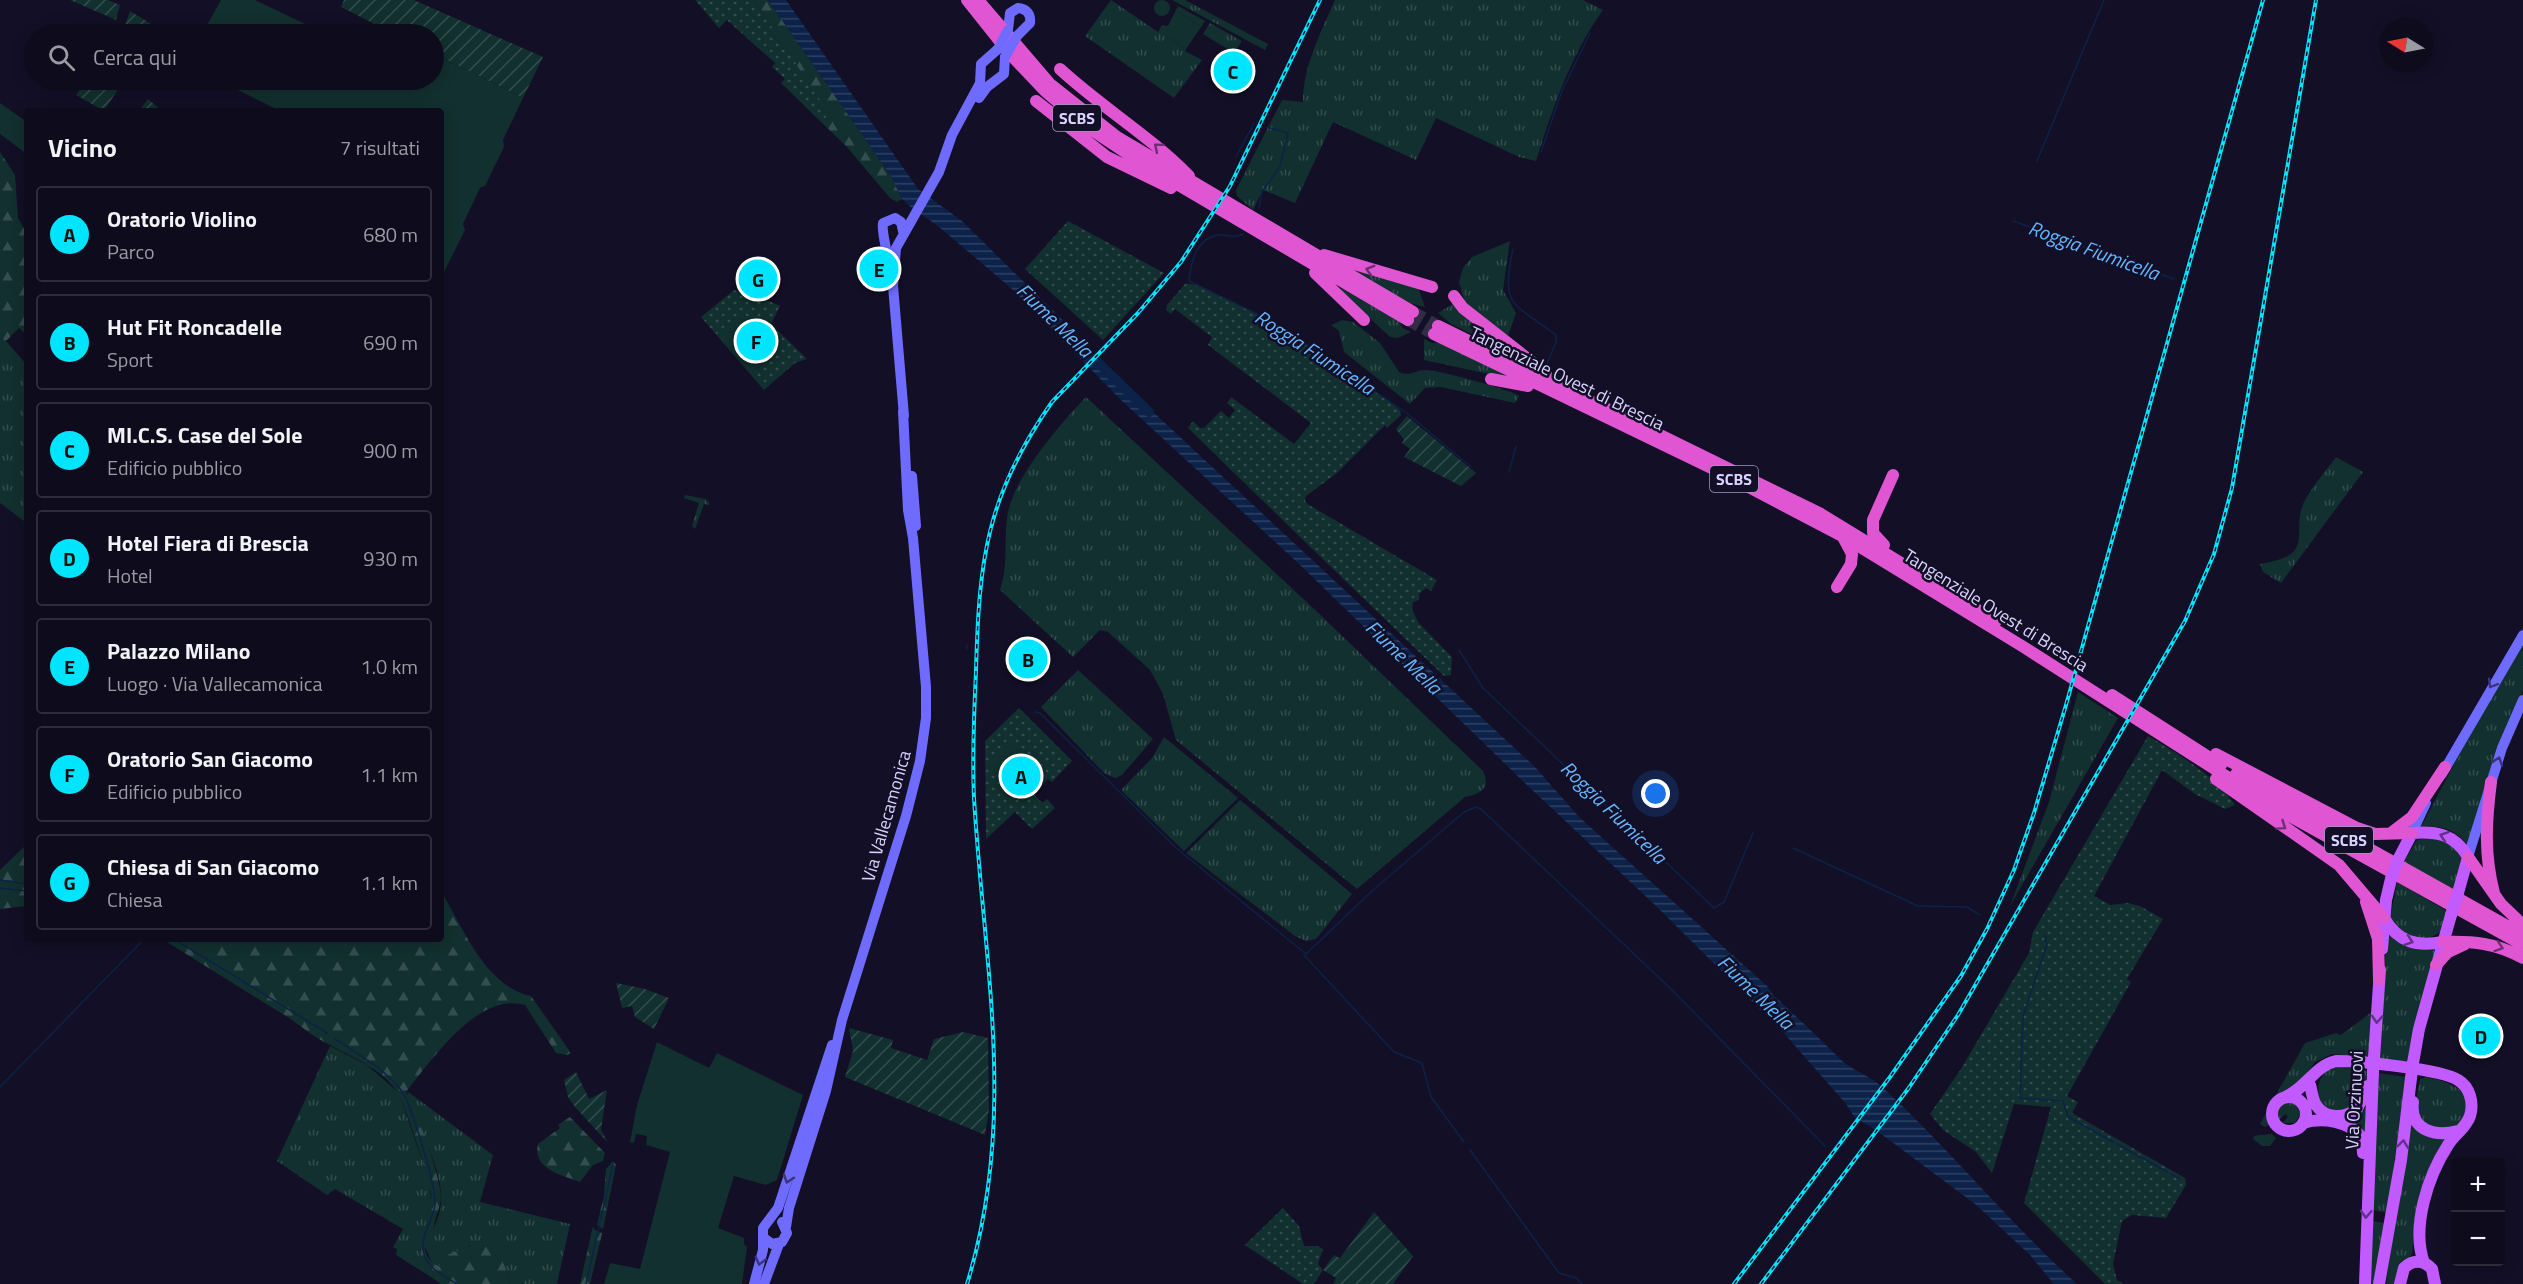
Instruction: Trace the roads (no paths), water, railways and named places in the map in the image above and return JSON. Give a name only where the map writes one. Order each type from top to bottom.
[{"type":"highway","name":"SCBS","points":[[967,0],[1010,54],[1078,119],[1112,145],[1213,206],[1278,240],[1411,316]]},
{"type":"highway","name":"SCBS","points":[[978,0],[1022,54],[1066,98],[1117,137],[1201,187],[1278,240]]},
{"type":"highway","points":[[1060,69],[1092,98],[1150,140],[1201,187]]},
{"type":"highway","points":[[1036,101],[1107,157],[1213,206]]},
{"type":"highway","points":[[1278,240],[1296,240],[1338,261],[1432,286]]},
{"type":"highway","points":[[1278,240],[1288,257],[1325,281],[1364,320]]},
{"type":"highway","points":[[1454,296],[1463,308],[1536,365],[1571,386],[1581,401],[1563,403],[1527,385],[1491,379]]},
{"type":"highway","name":"Tangenziale Ovest di Brescia","points":[[1436,330],[1821,514],[2186,753],[2279,810],[2523,945]]},
{"type":"highway","name":"Tangenziale Ovest di Brescia","points":[[1581,401],[1889,558],[2293,808],[2523,935]]},
{"type":"highway","points":[[1889,558],[1872,533],[1873,520],[1893,475]]},
{"type":"highway","points":[[1821,514],[1860,527],[1873,520]]},
{"type":"highway","points":[[1842,536],[1852,554],[1851,564]]},
{"type":"highway","points":[[1837,587],[1851,564],[1859,558],[1869,556],[1889,558]]},
{"type":"highway","points":[[2180,738],[2357,828],[2375,834],[2412,833]]},
{"type":"highway","points":[[2186,753],[2232,792],[2338,865],[2384,918]]},
{"type":"highway","points":[[2390,833],[2412,817],[2445,767]]},
{"type":"highway","points":[[2491,782],[2485,838],[2494,893]]},
{"type":"highway","points":[[2468,857],[2510,915],[2523,925]]},
{"type":"highway","points":[[2359,887],[2374,924],[2379,980]]},
{"type":"highway","points":[[2443,942],[2472,941],[2504,947],[2523,958]]},
{"type":"highway","points":[[2436,965],[2448,952],[2472,941]]},
{"type":"main road","points":[[1026,10],[1032,0]]},
{"type":"main road","points":[[948,149],[952,135],[983,76],[981,64],[999,56],[1014,31],[1030,23],[1030,16],[1026,10],[1018,8],[1010,13],[1007,19],[1014,31]]},
{"type":"main road","points":[[948,149],[954,144],[981,93],[1004,74],[999,56]]},
{"type":"main road","points":[[983,76],[993,81]]},
{"type":"main road","name":"Via Vallecamonica","points":[[893,286],[895,251],[901,234],[911,222],[916,209],[934,181],[948,149]]},
{"type":"main road","points":[[898,220],[901,234],[894,240],[885,237],[882,230],[884,223],[892,218],[898,220],[916,209]]},
{"type":"main road","name":"Via Vallecamonica","points":[[770,1220],[778,1208],[825,1060],[840,1024],[906,816],[920,760],[926,695],[893,286],[885,237]]},
{"type":"main road","name":"Via Orzinuovi","points":[[2365,1284],[2372,1073],[2384,918],[2391,879],[2398,860],[2445,767],[2523,635]]},
{"type":"main road","points":[[2379,1284],[2399,1170],[2413,1063],[2436,965],[2491,782],[2523,700]]},
{"type":"main road","points":[[2412,833],[2431,832],[2451,838],[2458,842],[2468,857]]},
{"type":"main road","points":[[2384,918],[2396,935],[2409,942],[2424,945],[2443,942]]},
{"type":"main road","name":"Via Vallecamonica","points":[[786,1227],[789,1208],[826,1091],[840,1024]]},
{"type":"main road","points":[[2311,1081],[2304,1113],[2297,1129],[2288,1131],[2274,1122],[2273,1106],[2311,1081],[2323,1066],[2344,1061],[2450,1076],[2462,1083],[2472,1102],[2468,1120],[2445,1148],[2427,1195],[2421,1221],[2418,1262]]},
{"type":"main road","points":[[2304,1113],[2346,1116],[2357,1109],[2364,1098],[2372,1073]]},
{"type":"main road","points":[[2411,1078],[2414,1092],[2412,1108],[2419,1125],[2435,1134],[2459,1131]]},
{"type":"main road","points":[[2311,1081],[2316,1105],[2331,1116]]},
{"type":"main road","points":[[2285,1097],[2296,1098],[2304,1113],[2312,1120],[2344,1124],[2358,1133],[2364,1146],[2363,1172],[2367,1186]]},
{"type":"main road","points":[[754,1284],[764,1238],[763,1228],[770,1220],[779,1220],[786,1227],[786,1236],[779,1244],[764,1284]]},
{"type":"main road","points":[[764,1238],[772,1244],[779,1244]]},
{"type":"main road","points":[[2400,1284],[2401,1272],[2418,1262]]},
{"type":"main road","points":[[2418,1262],[2434,1273],[2435,1284]]},
{"type":"water","points":[[768,0],[786,0],[918,189],[962,221],[1094,351],[1099,366],[1136,400],[1151,410],[1536,768],[1579,817],[1767,986],[1773,995],[1839,1058],[1881,1086],[2077,1284],[2054,1284],[2030,1255],[1975,1204],[1873,1128],[1855,1118],[1846,1104],[1782,1031],[1655,905],[1529,787],[1298,563],[1121,400],[1012,289],[938,226],[902,199],[891,176]]},
{"type":"waterway","name":"Roggia Fiumicella","points":[[2037,161],[2104,0]]},
{"type":"waterway","name":"Roggia Fiumicella","points":[[1541,152],[1562,91],[1590,33]]},
{"type":"waterway","name":"Roggia Fiumicella","points":[[1236,157],[1254,123]]},
{"type":"waterway","name":"Roggia Fiumicella","points":[[1259,208],[1262,192],[1280,166],[1288,133],[1266,127]]},
{"type":"waterway","name":"Roggia Fiumicella","points":[[2013,221],[2174,279]]},
{"type":"waterway","name":"Roggia Fiumicella","points":[[1243,234],[1219,235],[1205,241],[1193,259],[1189,281],[1274,322],[1408,414],[1471,467]]},
{"type":"waterway","name":"Roggia Fiumicella","points":[[1513,249],[1508,283],[1513,302],[1556,335],[1556,342],[1547,364]]},
{"type":"waterway","name":"Fiume Mella","points":[[1087,352],[1149,412]]},
{"type":"waterway","name":"Roggia Fiumicella","points":[[1509,472],[1516,446]]},
{"type":"waterway","name":"Roggia Fiumicella","points":[[1459,650],[1483,688],[1714,908],[1724,902],[1753,833]]},
{"type":"waterway","points":[[1035,712],[1040,713],[1175,847],[1306,954],[1372,891],[1464,812],[1476,807],[1481,809],[1671,989],[1825,1146]]},
{"type":"waterway","name":"Roggia Fiumicella","points":[[1793,848],[1918,906],[1967,907],[1980,915]]},
{"type":"waterway","points":[[0,880],[24,884]]},
{"type":"waterway","points":[[0,888],[24,891]]},
{"type":"waterway","name":"Roggia Fiumicella","points":[[2045,935],[2047,944],[2023,1017],[2020,1098],[2063,1101],[2068,1117],[2180,1179]]},
{"type":"waterway","points":[[0,1087],[141,942]]},
{"type":"waterway","points":[[179,942],[327,1033]]},
{"type":"waterway","points":[[1304,955],[1394,1052],[1422,1063],[1431,1097],[1464,1142]]},
{"type":"waterway","points":[[335,1039],[387,1075],[406,1099],[422,1146],[434,1195],[434,1211],[423,1241],[424,1254],[433,1268],[457,1284]]},
{"type":"waterway","points":[[1470,1150],[1559,1273],[1576,1278],[1582,1284]]},
{"type":"waterway","points":[[586,1284],[613,1165]]},
{"type":"tunnel","points":[[1413,312],[1438,326]]},
{"type":"tunnel","points":[[1408,320],[1434,334]]},
{"type":"railway","points":[[967,1284],[982,1222],[991,1162],[994,1102],[990,982],[973,766],[977,631],[984,562],[990,530],[1013,468],[1052,402],[1138,313],[1181,262],[1230,186],[1320,0]]},
{"type":"railway","points":[[1734,1284],[1890,1077],[1961,976],[1987,929],[2014,870],[2034,813],[2066,705],[2263,0]]},
{"type":"railway","points":[[1761,1284],[1908,1089],[1958,1015],[2185,621],[2214,554],[2232,488],[2316,0]]},
{"type":"place","name":"MI.C.S. Case del Sole","points":[[1233,71]]},
{"type":"place","name":"Palazzo Milano","points":[[879,269]]},
{"type":"place","name":"Chiesa di San Giacomo","points":[[758,279]]},
{"type":"place","name":"Oratorio San Giacomo","points":[[756,341]]},
{"type":"place","name":"Hut Fit Roncadelle","points":[[1028,659]]},
{"type":"place","name":"Oratorio Violino","points":[[1021,776]]},
{"type":"place","name":"Hotel Fiera di Brescia","points":[[2481,1036]]}]
